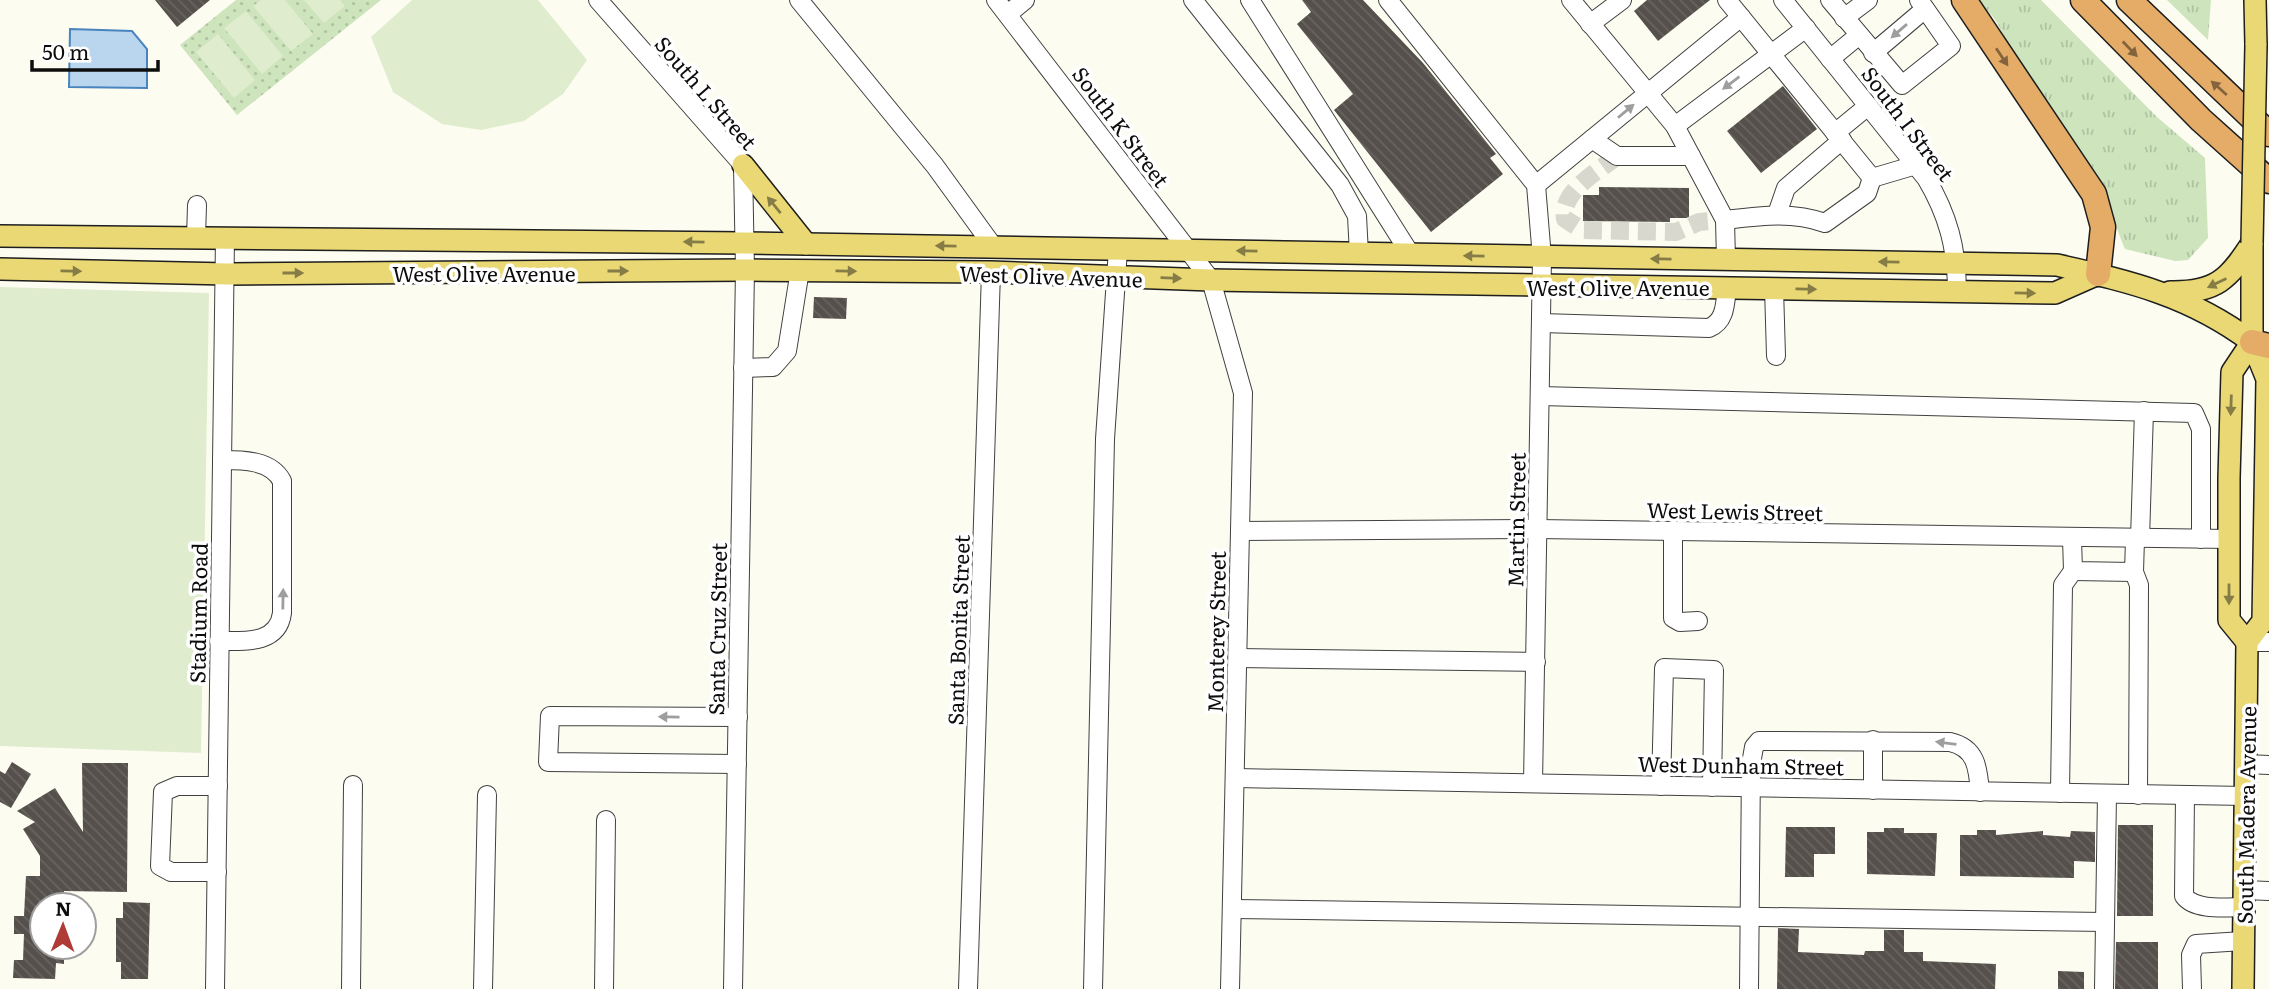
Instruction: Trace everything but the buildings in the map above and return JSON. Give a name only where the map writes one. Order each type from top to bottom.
[{"type":"highway","points":[[1964,0],[2094,194],[2103,227],[2098,274]]},
{"type":"highway","points":[[2082,0],[2201,120],[2269,181]]},
{"type":"highway","points":[[2129,0],[2269,134]]},
{"type":"main road","name":"South Madera Avenue","points":[[2243,989],[2247,642],[2263,621],[2267,540],[2267,379],[2260,344],[2252,243],[2255,0]]},
{"type":"main road","points":[[743,165],[806,244]]},
{"type":"main road","name":"West Olive Avenue","points":[[0,236],[993,246],[1542,258],[2057,265],[2164,292],[2223,321],[2260,344]]},
{"type":"main road","points":[[2164,292],[2199,290],[2219,283],[2232,275],[2252,243]]},
{"type":"main road","name":"West Olive Avenue","points":[[1,268],[225,274],[744,270],[991,272],[1211,280],[2055,293],[2098,274]]},
{"type":"main road","points":[[2247,642],[2229,620],[2232,372],[2260,344]]},
{"type":"street","name":"South L Street","points":[[598,0],[743,165],[744,270]]},
{"type":"street","points":[[799,0],[935,166],[993,246]]},
{"type":"street","points":[[1002,7],[1025,0]]},
{"type":"street","points":[[1194,0],[1339,185],[1357,216],[1359,254]]},
{"type":"street","points":[[1250,0],[1411,255]]},
{"type":"street","points":[[1388,0],[1536,185],[1741,16]]},
{"type":"street","points":[[1571,0],[1675,126],[1725,220],[1726,260]]},
{"type":"street","points":[[1591,24],[1622,0]]},
{"type":"street","points":[[1727,0],[1872,178]]},
{"type":"street","name":"South I Street","points":[[1783,0],[1916,165],[1941,204],[1955,242],[1957,292]]},
{"type":"street","points":[[1830,0],[1858,36],[1902,85],[1951,46],[1922,4],[1874,53]]},
{"type":"street","points":[[1844,18],[1868,0]]},
{"type":"street","name":"South K Street","points":[[1002,7],[1211,280]]},
{"type":"street","points":[[1675,126],[1806,28]]},
{"type":"street","points":[[1830,59],[1858,36]]},
{"type":"street","points":[[1777,215],[1786,188],[1868,106]]},
{"type":"street","points":[[1592,139],[1616,156],[1691,156]]},
{"type":"street","points":[[1872,178],[1916,165]]},
{"type":"street","points":[[1725,220],[1777,215],[1807,217],[1825,223],[1867,193],[1872,178]]},
{"type":"street","name":"Martin Street","points":[[1533,783],[1542,286],[1536,185]]},
{"type":"street","points":[[196,238],[197,205]]},
{"type":"street","name":"Stadium Road","points":[[215,989],[225,238]]},
{"type":"street","points":[[1093,989],[1105,439],[1118,249]]},
{"type":"street","name":"Santa Cruz Street","points":[[733,989],[744,270]]},
{"type":"street","points":[[743,368],[773,367],[788,351],[800,270]]},
{"type":"street","name":"Santa Bonita Street","points":[[968,989],[991,272]]},
{"type":"street","name":"Monterey Street","points":[[1211,280],[1242,393],[1234,909],[1230,989]]},
{"type":"street","points":[[1541,323],[1709,328],[1715,326],[1724,312],[1727,287]]},
{"type":"street","points":[[1774,288],[1776,356]]},
{"type":"street","points":[[1540,396],[2194,413],[2201,429],[2201,539]]},
{"type":"street","points":[[2137,795],[2139,585],[2134,572],[2144,411]]},
{"type":"street","points":[[219,641],[252,641],[267,636],[277,630],[282,613],[282,481],[277,472],[264,466],[247,461],[222,460]]},
{"type":"street","name":"West Lewis Street","points":[[1240,531],[1537,529],[2229,540]]},
{"type":"street","points":[[1673,532],[1673,618],[1680,622],[1698,621]]},
{"type":"street","points":[[2060,793],[2063,585],[2073,571],[2072,538]]},
{"type":"street","points":[[2073,571],[2134,572]]},
{"type":"street","points":[[2247,642],[2269,642]]},
{"type":"street","points":[[1238,658],[1536,662]]},
{"type":"street","points":[[1661,786],[1664,668],[1714,670],[1712,787]]},
{"type":"street","points":[[737,764],[548,762],[550,716],[738,718]]},
{"type":"street","points":[[1872,790],[1873,740]]},
{"type":"street","points":[[1749,989],[1752,754],[1759,741],[1873,740],[1962,745],[1976,761],[1980,792]]},
{"type":"street","points":[[2246,764],[2269,765]]},
{"type":"street","name":"West Dunham Street","points":[[1236,778],[2246,796]]},
{"type":"street","points":[[351,989],[353,785]]},
{"type":"street","points":[[217,872],[166,872],[160,866],[163,792],[177,786],[218,786]]},
{"type":"street","points":[[2104,989],[2107,794]]},
{"type":"street","points":[[483,989],[487,795]]},
{"type":"street","points":[[2185,796],[2184,896],[2189,903],[2197,905],[2244,898],[2269,891]]},
{"type":"street","points":[[604,989],[606,820]]},
{"type":"street","points":[[1234,909],[2105,922]]},
{"type":"street","points":[[2192,989],[2191,955],[2196,944],[2243,941]]},
{"type":"green space","points":[[236,0],[381,0],[237,115],[180,45]]},
{"type":"green space","points":[[261,0],[285,0],[313,34],[291,51],[253,6]]},
{"type":"green space","points":[[304,0],[340,0],[345,6],[324,23]]},
{"type":"green space","points":[[412,0],[538,0],[587,60],[563,94],[524,121],[481,130],[442,124],[393,92],[371,37]]},
{"type":"green space","points":[[1974,0],[2041,0],[2157,117],[2205,158],[2208,238],[2188,260],[2175,261],[2125,249],[2101,190],[2028,86],[1997,22]]},
{"type":"green space","points":[[2167,0],[2211,0],[2208,40]]},
{"type":"green space","points":[[246,11],[283,56],[262,74],[224,28]]},
{"type":"green space","points":[[218,34],[255,80],[234,98],[196,52]]},
{"type":"green space","points":[[0,287],[209,293],[201,753],[0,746]]},
{"type":"water","points":[[70,29],[132,31],[147,49],[147,88],[69,87]]},
{"type":"tunnel","points":[[1617,156],[1574,191],[1565,209],[1565,219],[1582,230],[1676,232],[1699,222],[1725,220]]}]
